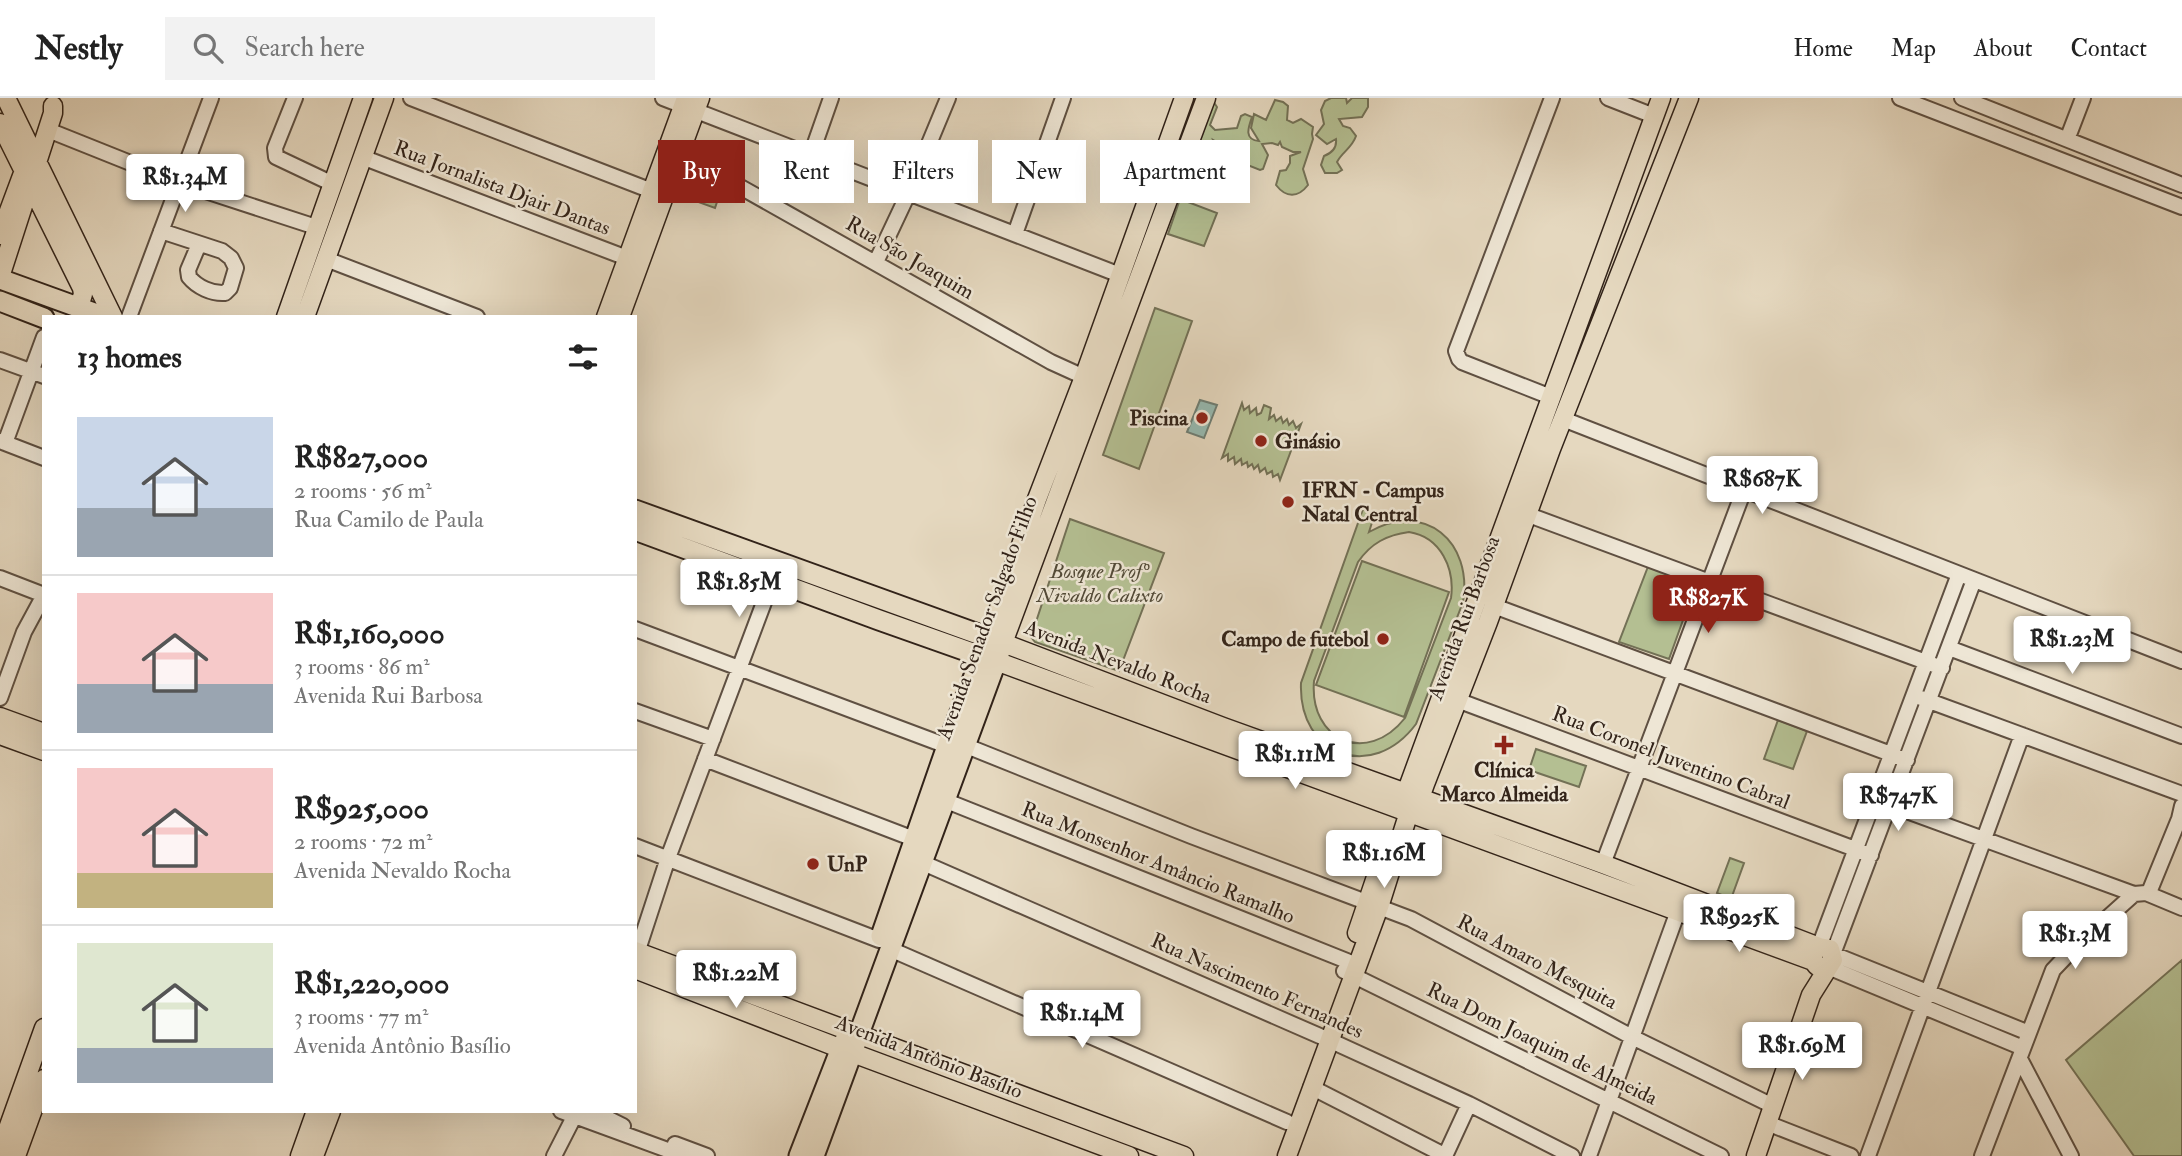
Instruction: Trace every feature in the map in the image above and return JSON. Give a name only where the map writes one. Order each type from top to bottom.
[{"type":"highway","points":[[0,278],[100,315]]},
{"type":"highway","points":[[0,301],[42,317]]},
{"type":"highway","name":"Avenida Nevaldo Rocha","points":[[637,511],[993,649]]},
{"type":"highway","name":"Avenida Nevaldo Rocha","points":[[637,531],[772,581],[993,649]]},
{"type":"highway","name":"Avenida Senador Salgado Filho","points":[[885,945],[914,839],[956,745],[993,649]]},
{"type":"highway","name":"Avenida Senador Salgado Filho","points":[[814,1156],[853,1032],[944,800],[956,745]]},
{"type":"highway","name":"Avenida Senador Salgado Filho","points":[[799,1156],[847,1051]]},
{"type":"main road","points":[[6,98],[5,115],[112,315]]},
{"type":"main road","points":[[287,315],[363,98]]},
{"type":"main road","points":[[305,315],[384,98]]},
{"type":"main road","name":"Avenida Senador Salgado Filho","points":[[1057,469],[1084,377],[1184,98]]},
{"type":"main road","name":"Avenida Senador Salgado Filho","points":[[993,649],[1057,469],[1206,98]]},
{"type":"main road","name":"Avenida Rui Barbosa","points":[[1408,803],[1457,700],[1491,614],[1526,514],[1551,397],[1661,98]]},
{"type":"main road","name":"Avenida Rui Barbosa","points":[[1275,1156],[1324,1038],[1374,905],[1465,631],[1543,444],[1563,419],[1689,98]]},
{"type":"main road","points":[[0,235],[48,130],[54,102]]},
{"type":"main road","points":[[0,278],[31,166],[48,111],[54,102]]},
{"type":"main road","points":[[607,315],[652,191],[691,103]]},
{"type":"main road","points":[[683,140],[691,103]]},
{"type":"main road","points":[[31,166],[82,288],[79,307]]},
{"type":"main road","points":[[621,315],[662,203]]},
{"type":"main road","points":[[1473,611],[1478,618],[1491,614]]},
{"type":"main road","points":[[1465,631],[1481,640]]},
{"type":"main road","name":"Avenida Nevaldo Rocha","points":[[993,649],[1408,803],[1678,911],[1823,957]]},
{"type":"main road","points":[[0,717],[42,732]]},
{"type":"main road","points":[[0,735],[42,750]]},
{"type":"main road","name":"Avenida Nevaldo Rocha","points":[[1408,803],[1603,864],[1823,957]]},
{"type":"main road","points":[[1756,1156],[1823,957]]},
{"type":"main road","name":"Avenida Antônio Basílio","points":[[637,958],[853,1032],[1184,1156]]},
{"type":"main road","name":"Avenida Antônio Basílio","points":[[637,959],[691,991],[1129,1156]]},
{"type":"main road","points":[[691,991],[727,987]]},
{"type":"main road","points":[[0,1151],[42,1034]]},
{"type":"main road","name":"Avenida Rui Barbosa","points":[[1287,1156],[1311,1087],[1324,1038]]},
{"type":"main road","points":[[16,1156],[42,1084]]},
{"type":"main road","points":[[312,1156],[316,1113]]},
{"type":"main road","points":[[312,1156],[330,1113]]},
{"type":"street","points":[[295,98],[275,148],[276,158],[333,184]]},
{"type":"street","points":[[411,98],[652,191]]},
{"type":"street","points":[[663,98],[691,103],[776,140]]},
{"type":"street","points":[[816,140],[831,98]]},
{"type":"street","points":[[931,140],[948,98]]},
{"type":"street","points":[[1015,234],[1063,98]]},
{"type":"street","points":[[1551,397],[1462,362],[1456,351],[1552,98]]},
{"type":"street","points":[[1608,98],[1654,117]]},
{"type":"street","points":[[1962,98],[2182,185]]},
{"type":"street","points":[[2070,132],[2083,98]]},
{"type":"street","points":[[1906,99],[2182,207]]},
{"type":"street","points":[[129,315],[205,100]]},
{"type":"street","points":[[2024,146],[2032,126]]},
{"type":"street","points":[[48,130],[178,182],[316,227]]},
{"type":"street","name":"Rua Jornalista Djair Dantas","points":[[362,157],[627,258]]},
{"type":"street","points":[[2142,192],[2150,172]]},
{"type":"street","name":"Rua São Joaquim","points":[[745,189],[1051,362],[1084,377]]},
{"type":"street","points":[[876,262],[904,203]]},
{"type":"street","points":[[937,203],[1120,275]]},
{"type":"street","points":[[160,231],[199,244]]},
{"type":"street","points":[[326,259],[472,315]]},
{"type":"street","points":[[42,349],[38,374],[3,442],[42,457]]},
{"type":"street","points":[[0,360],[38,374]]},
{"type":"street","points":[[1563,419],[2182,661]]},
{"type":"street","points":[[1603,864],[1744,490]]},
{"type":"street","points":[[1526,514],[1942,668]]},
{"type":"street","points":[[1823,957],[1855,849],[1959,574]]},
{"type":"street","points":[[0,578],[42,594]]},
{"type":"street","points":[[1823,957],[1871,855],[1974,580]]},
{"type":"street","points":[[637,955],[668,858],[772,581]]},
{"type":"street","points":[[0,698],[24,632],[42,599]]},
{"type":"street","points":[[1491,614],[1675,674],[1907,760]]},
{"type":"street","name":"Rua Amaro Mesquita","points":[[637,630],[956,745],[1374,905],[1425,927],[1632,1037],[1773,1106]]},
{"type":"street","points":[[1949,649],[2182,736]]},
{"type":"street","points":[[1913,695],[2182,794]]},
{"type":"street","name":"Rua Coronel Juventino Cabral","points":[[1457,700],[1871,855]]},
{"type":"street","points":[[637,711],[713,739]]},
{"type":"street","points":[[1868,1156],[2022,735]]},
{"type":"street","points":[[705,759],[914,839]]},
{"type":"street","points":[[1874,799],[2182,908]]},
{"type":"street","name":"Rua Monsenhor Amâncio Ramalho","points":[[944,800],[1351,968]]},
{"type":"street","points":[[1982,1156],[2053,970],[2140,894],[2153,886],[2182,806]]},
{"type":"street","points":[[637,847],[885,945],[1287,1122]]},
{"type":"street","name":"Rua Nascimento Fernandes","points":[[921,862],[1324,1038],[1469,1104],[1547,1150],[1572,1156]]},
{"type":"street","points":[[637,929],[649,911]]},
{"type":"street","points":[[1589,1156],[1678,911]]},
{"type":"street","name":"Avenida Nevaldo Rocha","points":[[1823,957],[1928,992],[2029,1033]]},
{"type":"street","name":"Avenida Nevaldo Rocha","points":[[1823,957],[2022,1053]]},
{"type":"street","name":"Rua Dom Joaquim de Almeida","points":[[1351,968],[1721,1156]]},
{"type":"street","points":[[2022,1053],[2071,1156]]},
{"type":"street","points":[[1311,1087],[1446,1156],[1469,1104]]},
{"type":"street","points":[[553,1156],[568,1113]]},
{"type":"street","points":[[571,1113],[707,1156]]},
{"type":"street","points":[[597,1113],[684,1156]]},
{"type":"street","points":[[1767,1123],[1851,1156]]},
{"type":"green space","points":[[1331,98],[1346,98],[1347,103],[1352,98],[1368,98],[1368,107],[1362,117],[1339,119],[1343,126],[1350,128],[1356,136],[1337,162],[1342,170],[1325,173],[1321,165],[1324,156],[1335,148],[1336,139],[1327,144],[1316,135],[1324,124],[1321,110],[1325,101]]},
{"type":"green space","points":[[1275,100],[1288,106],[1287,120],[1293,123],[1301,119],[1313,127],[1313,139],[1303,169],[1308,185],[1296,194],[1288,194],[1276,185],[1280,171],[1286,170],[1290,163],[1290,156],[1301,152],[1282,147],[1280,142],[1278,145],[1262,144],[1268,155],[1263,169],[1260,170],[1250,166],[1250,140],[1198,140],[1213,101],[1217,107],[1210,125],[1215,130],[1237,128],[1241,116],[1245,114],[1252,117],[1249,136],[1259,141],[1251,128],[1254,114],[1266,120]]},
{"type":"green space","points":[[701,203],[717,203],[715,208]]},
{"type":"green space","points":[[1179,203],[1191,203],[1217,213],[1204,246],[1168,234]]},
{"type":"green space","points":[[1155,308],[1192,321],[1139,469],[1103,455]]},
{"type":"green space","name":"Ginásio","points":[[1242,403],[1244,410],[1249,406],[1250,413],[1256,408],[1257,415],[1261,413],[1264,405],[1271,408],[1269,419],[1274,415],[1276,421],[1281,417],[1283,423],[1287,419],[1289,425],[1293,421],[1296,428],[1301,424],[1280,480],[1278,474],[1273,477],[1272,471],[1267,474],[1265,468],[1260,472],[1258,465],[1254,469],[1252,464],[1248,467],[1247,462],[1242,465],[1241,459],[1235,464],[1234,457],[1228,461],[1228,454],[1222,458]]},
{"type":"green space","points":[[1363,509],[1375,513],[1369,532],[1390,523],[1409,521],[1426,524],[1441,532],[1460,561],[1464,580],[1463,602],[1416,724],[1398,742],[1379,753],[1359,756],[1341,753],[1324,744],[1312,729],[1303,708],[1301,683]],"holes":[[[1409,532],[1430,540],[1444,556],[1451,576],[1451,598],[1405,718],[1390,733],[1374,741],[1358,743],[1343,740],[1331,732],[1321,719],[1315,702],[1314,681],[1358,562],[1374,545],[1387,538]]]},
{"type":"green space","name":"Bosque Profº Nivaldo Calixto","points":[[1070,519],[1164,553],[1119,671],[1035,642],[1031,637]]},
{"type":"green space","name":"Campo de futebol","points":[[1362,561],[1449,592],[1404,717],[1316,685]]},
{"type":"green space","points":[[1649,564],[1696,584],[1669,659],[1619,642]]},
{"type":"green space","points":[[1778,720],[1807,731],[1793,769],[1764,759]]},
{"type":"green space","points":[[1536,749],[1586,766],[1579,787],[1529,770]]},
{"type":"green space","points":[[1730,858],[1744,863],[1731,899],[1717,893]]},
{"type":"green space","points":[[2182,960],[2182,1156],[2134,1156],[2066,1060]]},
{"type":"water","name":"Piscina","points":[[1200,400],[1217,405],[1204,438],[1187,432]]},
{"type":"place","name":"Piscina","points":[[1202,418]]},
{"type":"place","name":"Ginásio","points":[[1261,441]]},
{"type":"place","name":"IFRN - Campus Natal Central","points":[[1288,502]]},
{"type":"place","name":"Campo de futebol","points":[[1383,639]]},
{"type":"place","name":"Clínica Marco Almeida","points":[[1504,745]]},
{"type":"place","name":"UnP","points":[[813,864]]}]
